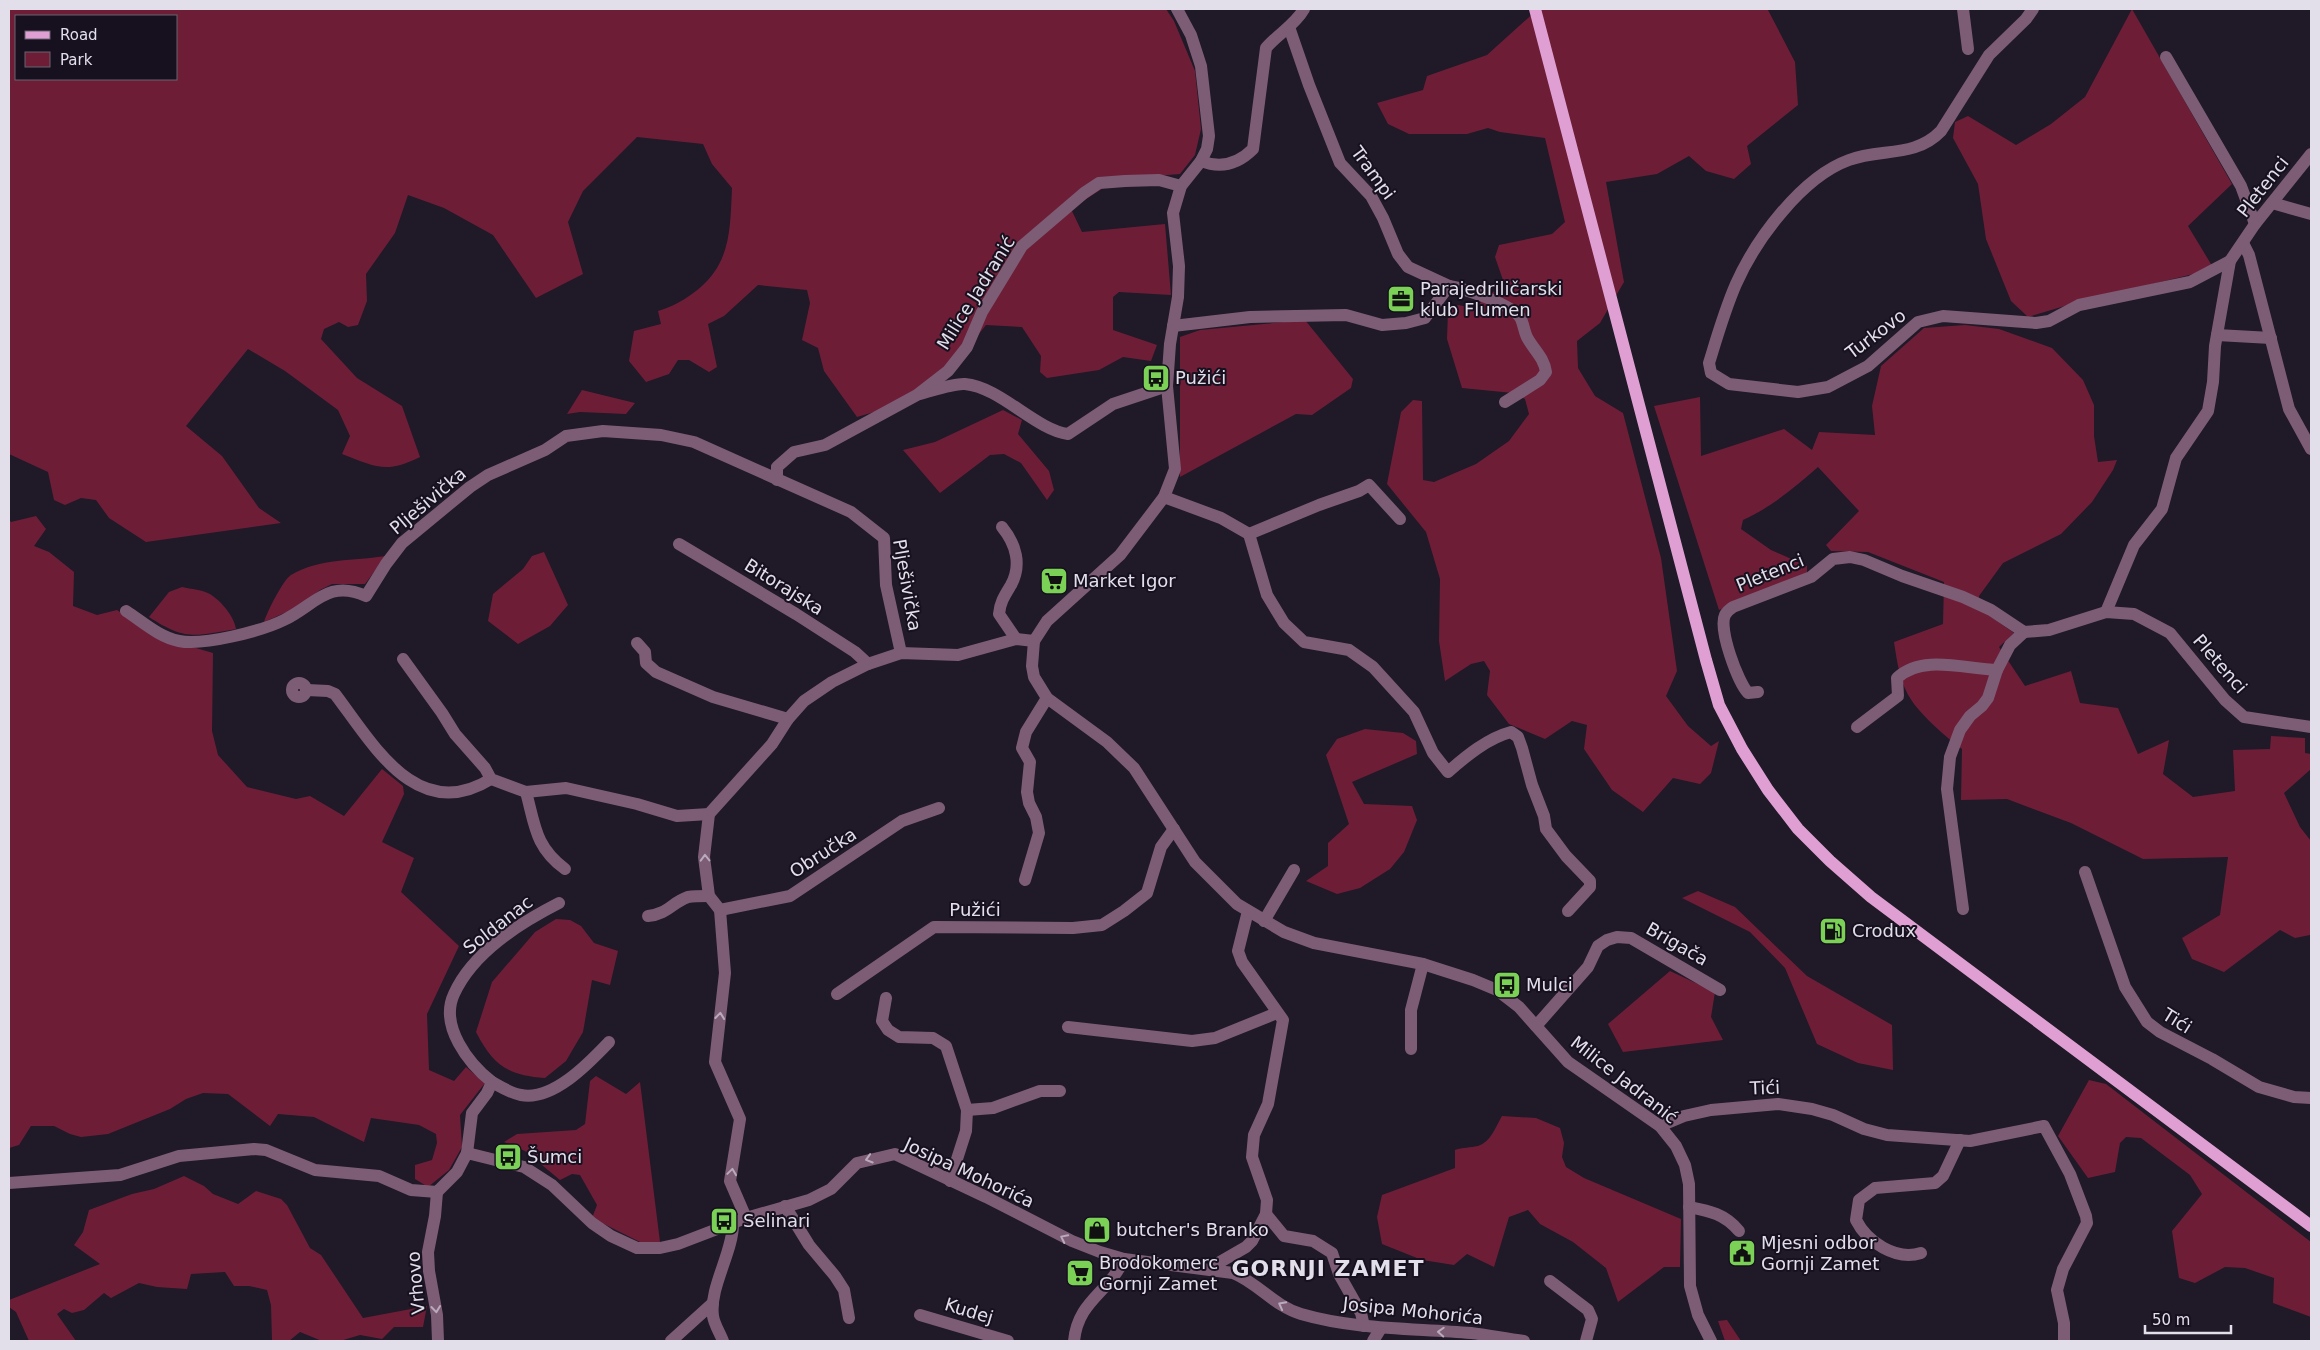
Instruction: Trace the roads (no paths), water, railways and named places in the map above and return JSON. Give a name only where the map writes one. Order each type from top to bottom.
[{"type":"main road","points":[[1534,9],[1690,605],[1719,705],[1742,749],[1768,790],[1798,829],[1830,861],[1871,897],[2311,1226]]},
{"type":"street","name":"Milice Jadranić","points":[[1178,9],[1191,35],[1201,66],[1209,136],[1207,149],[1201,161],[1181,186],[1173,213],[1178,266],[1178,289],[1167,366],[1167,386],[1175,469],[1164,497],[1120,555],[1047,621],[1034,641],[1032,666],[1034,677],[1047,698],[1107,742],[1134,768],[1200,867],[1221,889],[1248,911],[1284,932],[1314,943],[1423,964],[1497,990],[1519,1008],[1568,1062],[1660,1126],[1676,1146],[1685,1165],[1689,1184],[1689,1275],[1691,1295],[1698,1315],[1711,1341]]},
{"type":"street","points":[[1201,161],[1219,166],[1228,165],[1246,156],[1253,149],[1266,48],[1276,36],[1297,21],[1304,9]]},
{"type":"street","points":[[1963,9],[1968,49]]},
{"type":"street","name":"Turkovo","points":[[2033,9],[2026,19],[1989,55],[1941,131],[1931,141],[1893,153],[1849,160],[1825,171],[1800,192],[1756,248],[1736,284],[1709,363],[1710,373],[1729,384],[1798,392],[1828,387],[1868,366],[1918,322],[1943,316],[2036,323],[2049,321]]},
{"type":"street","name":"Trampi","points":[[1289,27],[1309,85],[1340,163],[1371,196],[1383,218],[1398,254],[1408,267],[1450,286]]},
{"type":"street","points":[[2166,57],[2241,186],[2255,224]]},
{"type":"street","name":"Pletenci","points":[[2106,612],[2134,545],[2162,509],[2176,458],[2208,411],[2217,336],[2230,262],[2255,224],[2311,154]]},
{"type":"street","name":"Milice Jadranić","points":[[917,395],[948,371],[967,347],[982,312],[1022,246],[1072,202],[1098,183],[1160,180],[1181,186]]},
{"type":"street","points":[[2272,203],[2311,214]]},
{"type":"street","name":"Pletenci","points":[[2243,243],[2249,255],[2289,409],[2311,449]]},
{"type":"street","name":"Pletenci","points":[[2049,321],[2078,305],[2190,282],[2230,262]]},
{"type":"street","points":[[1173,326],[1250,317],[1346,315],[1382,325],[1406,323],[1425,318],[1450,286],[1463,289],[1513,311],[1520,318],[1526,338],[1544,361],[1546,372],[1540,380],[1505,402]]},
{"type":"street","points":[[2217,336],[2271,338]]},
{"type":"street","points":[[777,480],[777,467],[794,452],[824,444],[917,395],[964,384],[985,389],[1055,430],[1068,434],[1112,404],[1167,386]]},
{"type":"street","name":"Plješivička","points":[[126,611],[163,635],[180,641],[196,642],[263,628],[284,620],[327,592],[347,589],[366,596],[402,543],[457,497],[488,475],[532,456],[566,436],[603,431],[661,435],[694,442],[851,512],[884,538],[886,585],[902,653],[958,656],[1016,639],[1034,641]]},
{"type":"street","points":[[1249,534],[1319,505],[1359,491],[1369,485],[1400,519]]},
{"type":"street","points":[[1164,497],[1221,518],[1249,534],[1267,595],[1284,623],[1304,642],[1349,650],[1372,667],[1414,712],[1433,753],[1448,772],[1466,757],[1501,735],[1511,732],[1518,737],[1532,785],[1544,816],[1546,829],[1566,856],[1590,881],[1590,887],[1568,911]]},
{"type":"street","points":[[1002,527],[1010,536],[1018,561],[1012,583],[1000,603],[998,614],[1016,639]]},
{"type":"street","name":"Bitorajska","points":[[679,544],[855,652],[868,664]]},
{"type":"street","name":"Pletenci","points":[[1758,692],[1748,693],[1741,685],[1723,630],[1724,616],[1733,607],[1811,578],[1833,559],[1850,557],[1864,560],[1902,576],[1964,597],[1991,610],[2024,632],[2049,630],[2106,612],[2134,614],[2170,633],[2225,700],[2244,717],[2311,727]]},
{"type":"street","points":[[1963,909],[1947,789],[1950,758],[1960,730],[1970,716],[1988,698],[1996,670],[2010,645],[2024,632]]},
{"type":"street","points":[[637,643],[644,652],[646,664],[656,672],[713,697],[788,719]]},
{"type":"street","points":[[746,1218],[730,1181],[740,1119],[715,1062],[724,973],[720,910],[709,896],[704,857],[708,814],[772,744],[788,719],[804,701],[832,682],[868,664],[902,653]]},
{"type":"street","points":[[404,660],[442,713],[454,734],[485,768],[491,779],[526,792],[566,788],[637,804],[676,816],[708,814]]},
{"type":"street","points":[[1857,727],[1898,696],[1897,678],[1907,669],[1944,664],[1971,669],[1996,670]]},
{"type":"street","points":[[306,690],[328,690],[335,694],[388,765],[423,788],[446,792],[462,791],[474,789],[491,779]]},
{"type":"street","points":[[1025,880],[1039,833],[1036,817],[1029,803],[1027,792],[1030,762],[1022,748],[1026,732],[1047,698]]},
{"type":"street","points":[[526,792],[540,843],[552,860],[565,869]]},
{"type":"street","name":"Obručka","points":[[720,910],[790,896],[902,821],[939,808]]},
{"type":"street","name":"Pužići","points":[[837,994],[934,927],[1073,928],[1102,925],[1148,893],[1160,848],[1174,829]]},
{"type":"street","points":[[1264,921],[1294,870]]},
{"type":"street","name":"Tići","points":[[2085,872],[2125,987],[2147,1022],[2160,1032],[2212,1059],[2259,1087],[2294,1096],[2311,1098]]},
{"type":"street","points":[[648,916],[660,915],[678,902],[690,897],[709,896]]},
{"type":"street","name":"Soldanac","points":[[559,903],[518,927],[479,958],[453,995],[451,1011],[453,1029],[470,1063],[492,1082],[508,1091],[523,1095],[537,1094],[571,1078],[609,1042]]},
{"type":"street","points":[[1215,1270],[1220,1262],[1246,1247],[1252,1240],[1266,1214],[1267,1200],[1252,1157],[1254,1135],[1268,1104],[1283,1020],[1250,975],[1238,951],[1248,911]]},
{"type":"street","name":"Brigača","points":[[1536,1026],[1588,967],[1598,946],[1607,940],[1617,937],[1630,938],[1720,990]]},
{"type":"street","points":[[1411,1049],[1411,1010],[1423,964]]},
{"type":"street","points":[[886,998],[882,1021],[888,1030],[899,1037],[933,1038],[946,1046],[967,1110],[966,1131],[950,1181]]},
{"type":"street","points":[[1068,1027],[1192,1041],[1215,1038],[1277,1013]]},
{"type":"street","points":[[9,1184],[120,1176],[179,1156],[254,1149],[266,1150],[315,1170],[379,1176],[411,1190],[436,1192],[457,1172],[467,1153],[472,1113],[487,1093],[492,1082]]},
{"type":"street","points":[[967,1110],[993,1108],[1040,1091],[1060,1091]]},
{"type":"street","name":"Tići","points":[[1660,1126],[1672,1120],[1711,1110],[1778,1104],[1812,1108],[1864,1129],[1887,1135],[1970,1141],[2044,1126],[2078,1194],[2087,1223],[2067,1260],[2057,1290],[2064,1324],[2064,1341]]},
{"type":"street","points":[[1921,1253],[1904,1256],[1886,1249],[1868,1236],[1856,1220],[1859,1200],[1875,1188],[1934,1182],[1943,1176],[1960,1140]]},
{"type":"street","name":"Josipa Mohorića","points":[[467,1153],[524,1167],[552,1185],[592,1223],[611,1236],[637,1248],[660,1248],[678,1244],[746,1218],[809,1200],[831,1189],[857,1163],[878,1156],[895,1154],[986,1197],[1072,1242],[1124,1259],[1233,1273],[1248,1279],[1273,1301],[1300,1314],[1364,1326],[1472,1333],[1524,1341]]},
{"type":"street","name":"Vrhovo","points":[[436,1192],[435,1216],[428,1252],[429,1271],[436,1306],[438,1341]]},
{"type":"street","points":[[785,1206],[809,1245],[844,1290],[849,1318]]},
{"type":"street","points":[[1689,1207],[1720,1214],[1732,1222],[1739,1231]]},
{"type":"street","points":[[1266,1214],[1284,1236],[1313,1241],[1332,1253],[1339,1274],[1361,1313],[1364,1326]]},
{"type":"street","points":[[723,1341],[713,1310],[727,1250],[733,1236],[733,1224]]},
{"type":"street","points":[[1074,1341],[1078,1319],[1117,1273],[1124,1259]]},
{"type":"street","points":[[1550,1281],[1588,1310],[1592,1318],[1586,1341]]},
{"type":"street","points":[[671,1341],[713,1310]]},
{"type":"street","name":"Kudej","points":[[920,1314],[1008,1341]]},
{"type":"street","points":[[1373,1341],[1381,1328]]},
{"type":"place","name":"Parajedriličarski klub Flumen","points":[[1401,299]]},
{"type":"place","name":"Pužići","points":[[1156,378]]},
{"type":"place","name":"Market Igor","points":[[1054,581]]},
{"type":"place","name":"Crodux","points":[[1833,931]]},
{"type":"place","name":"Mulci","points":[[1507,985]]},
{"type":"place","name":"Šumci","points":[[508,1157]]},
{"type":"place","name":"Selinari","points":[[724,1221]]},
{"type":"place","name":"butcher's Branko","points":[[1097,1230]]},
{"type":"place","name":"Mjesni odbor Gornji Zamet","points":[[1742,1253]]},
{"type":"place","name":"Brodokomerc Gornji Zamet","points":[[1080,1273]]},
{"type":"district","name":"GORNJI ZAMET","points":[[1328,1268]]}]
